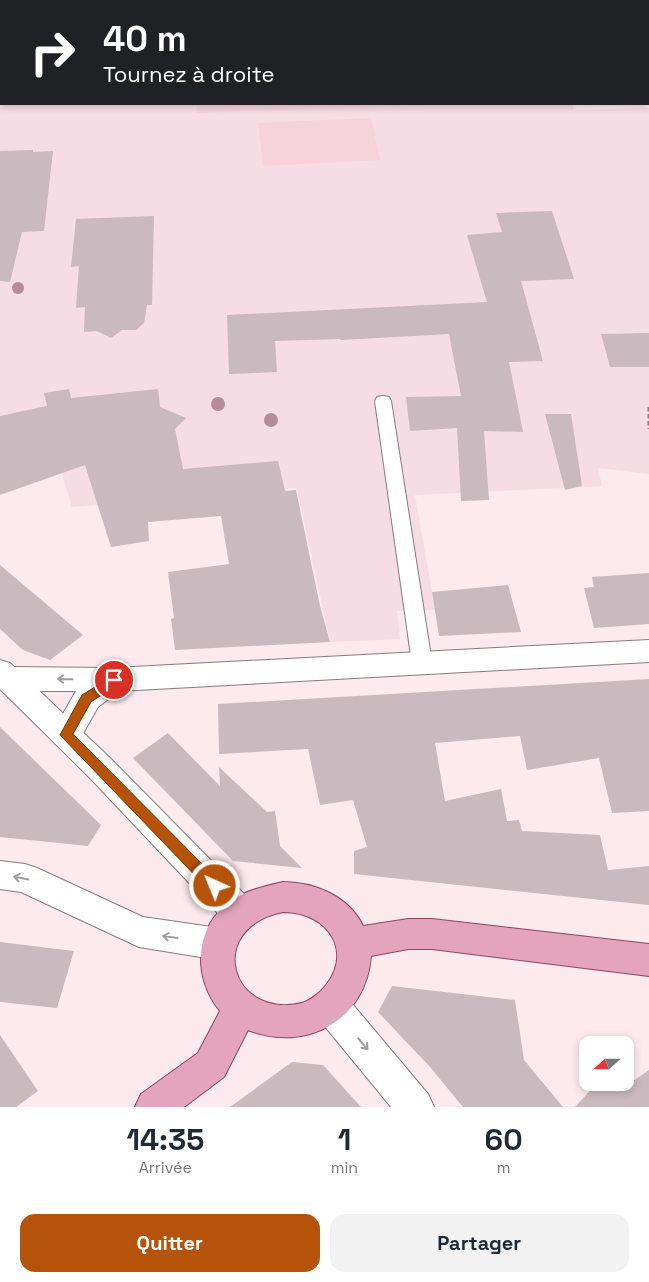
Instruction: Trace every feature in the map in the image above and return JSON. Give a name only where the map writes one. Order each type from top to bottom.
[{"type":"main road","points":[[283,897],[306,899],[327,908],[343,923],[353,943],[355,960],[352,977],[344,993],[331,1006],[311,1018],[287,1023],[262,1020],[241,1008],[227,995],[219,979],[216,961],[219,944],[228,927],[240,913],[261,901],[283,897]]},
{"type":"main road","points":[[353,943],[408,934],[432,934],[649,960]]},
{"type":"main road","points":[[154,1107],[211,1065],[241,1008]]},
{"type":"street","points":[[4,675],[114,680],[649,651]]},
{"type":"street","points":[[4,675],[66,735],[240,913]]},
{"type":"street","points":[[66,735],[87,698],[114,680]]},
{"type":"street","points":[[0,875],[25,878],[139,932],[219,944]]},
{"type":"street","points":[[331,1006],[415,1107]]},
{"type":"lane","points":[[383,401],[422,663]]},
{"type":"path","points":[[649,407],[649,429]]},
{"type":"shaded area","points":[[0,105],[572,105],[574,110],[649,108],[649,474],[598,468],[602,486],[415,495],[435,610],[397,611],[400,639],[330,642],[297,488],[72,507],[47,424],[0,432]]},
{"type":"shaded area","points":[[196,105],[420,105],[197,113]]},
{"type":"shaded area","points":[[371,118],[380,160],[263,166],[258,123]]},
{"type":"building","points":[[33,150],[33,152],[53,151],[44,231],[22,232],[10,282],[0,281],[0,151]]},
{"type":"building","points":[[552,211],[574,279],[521,281],[543,361],[509,362],[523,432],[484,431],[489,500],[461,501],[457,428],[410,431],[406,397],[461,396],[449,334],[341,340],[275,341],[277,372],[229,374],[227,315],[487,302],[467,235],[502,232],[496,213]]},
{"type":"building","points":[[154,216],[152,305],[147,305],[144,323],[136,330],[122,330],[111,338],[97,331],[84,332],[85,307],[76,308],[79,266],[71,267],[76,219]]},
{"type":"building","points":[[649,333],[649,367],[610,367],[601,334]]},
{"type":"building","points":[[69,389],[71,398],[158,389],[160,407],[186,418],[175,429],[183,469],[278,461],[285,491],[296,490],[320,606],[330,642],[175,650],[171,619],[174,618],[168,572],[229,564],[221,516],[148,522],[149,541],[111,547],[85,465],[0,495],[0,416],[47,406],[44,393]]},
{"type":"building","points":[[545,414],[571,414],[582,486],[565,490]]},
{"type":"building","points":[[0,565],[83,635],[50,660],[23,650],[0,629]]},
{"type":"building","points":[[649,573],[649,624],[594,628],[584,588],[594,587],[592,577]]},
{"type":"building","points":[[508,585],[521,632],[439,636],[432,592]]},
{"type":"building","points":[[649,679],[649,811],[612,813],[599,758],[527,770],[520,736],[435,743],[445,801],[501,789],[507,821],[519,820],[522,831],[600,835],[608,870],[649,866],[649,905],[354,874],[354,851],[367,847],[353,800],[320,805],[308,749],[219,754],[218,704]]},
{"type":"building","points":[[0,727],[101,825],[88,846],[0,837]]},
{"type":"building","points":[[168,733],[220,786],[219,767],[267,812],[275,811],[280,846],[302,868],[233,861],[133,758]]},
{"type":"building","points":[[0,942],[74,951],[57,1008],[0,1002]]},
{"type":"building","points":[[392,986],[515,1000],[524,1060],[563,1107],[463,1107],[430,1067],[378,1012]]},
{"type":"building","points":[[0,1035],[38,1091],[16,1107],[0,1107]]},
{"type":"building","points":[[292,1062],[323,1065],[361,1107],[230,1107]]},
{"type":"building","points":[[649,1070],[649,1107],[575,1107],[590,1091],[634,1091],[634,1080]]},
{"type":"route","points":[[114,680],[87,698],[66,735],[215,886]]}]
